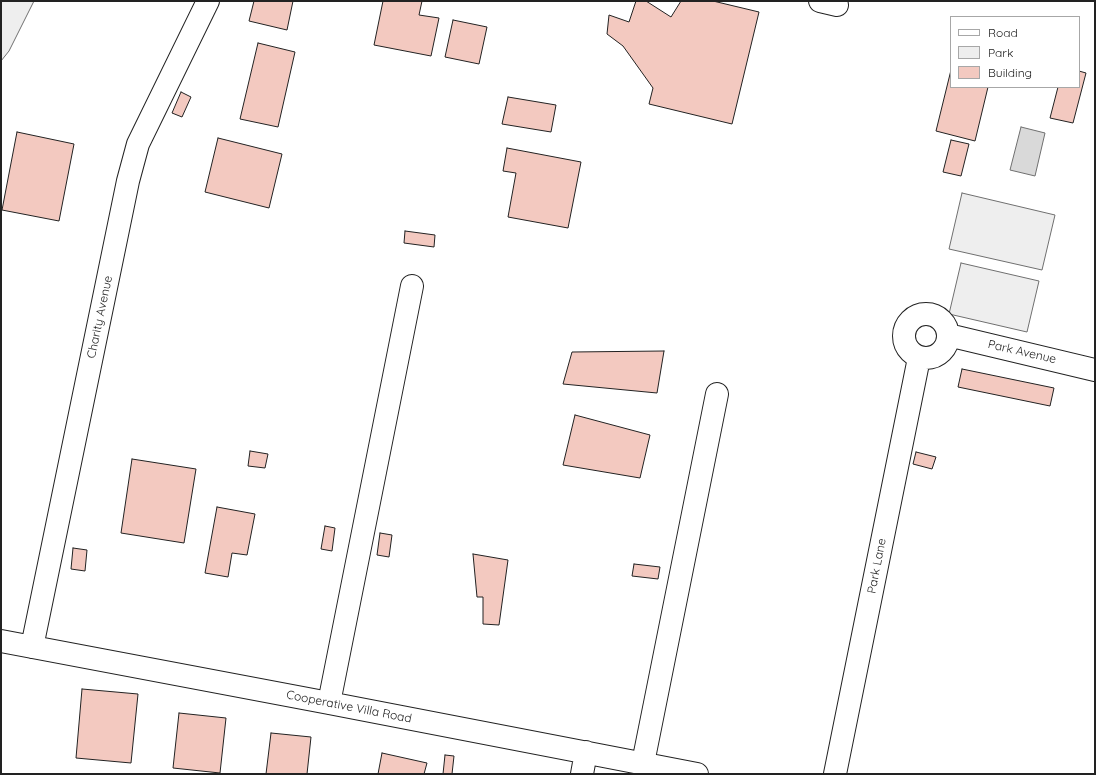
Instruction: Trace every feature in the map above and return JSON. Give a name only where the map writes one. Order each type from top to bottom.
[{"type":"street","name":"Charity Avenue","points":[[32,647],[128,181],[138,144],[208,1]]},
{"type":"street","points":[[329,703],[412,286]]},
{"type":"street","points":[[928,314],[938,317],[945,325],[948,335],[945,349],[933,358],[919,358],[910,352],[904,342],[904,332],[909,322],[917,316],[928,314]]},
{"type":"street","name":"Park Avenue","points":[[948,335],[1095,370]]},
{"type":"street","name":"Park Lane","points":[[836,774],[919,358]]},
{"type":"street","points":[[643,763],[717,394]]},
{"type":"street","name":"Cooperative Villa Road","points":[[1,641],[697,774]]},
{"type":"street","points":[[582,774],[586,752]]},
{"type":"green space","points":[[1,1],[34,1],[9,51],[1,61]]},
{"type":"green space","points":[[962,193],[1055,215],[1042,270],[949,249]]},
{"type":"green space","points":[[961,263],[1039,281],[1027,332],[949,314]]},
{"type":"shaded area","points":[[1021,127],[1045,133],[1035,176],[1010,170]]},
{"type":"building","points":[[254,1],[293,1],[287,30],[249,21]]},
{"type":"building","points":[[383,1],[422,1],[419,15],[439,18],[431,56],[374,45]]},
{"type":"building","points":[[636,1],[646,1],[671,17],[681,1],[713,1],[759,12],[732,124],[649,104],[653,88],[623,46],[607,34],[609,15],[629,22]]},
{"type":"building","points":[[453,20],[487,27],[479,64],[445,57]]},
{"type":"building","points":[[258,43],[295,52],[278,127],[240,119]]},
{"type":"building","points":[[1080,71],[1086,73],[1073,123],[1050,118],[1058,88],[1080,88]]},
{"type":"building","points":[[950,74],[950,88],[988,88],[975,141],[936,131]]},
{"type":"building","points":[[181,92],[191,97],[182,117],[172,113]]},
{"type":"building","points":[[508,97],[556,105],[551,132],[502,124]]},
{"type":"building","points":[[17,132],[74,144],[59,221],[2,210]]},
{"type":"building","points":[[218,138],[282,154],[269,208],[205,192]]},
{"type":"building","points":[[951,140],[969,144],[961,176],[943,172]]},
{"type":"building","points":[[507,148],[581,162],[568,228],[508,217],[516,173],[503,171]]},
{"type":"building","points":[[405,231],[435,235],[434,247],[404,243]]},
{"type":"building","points":[[664,351],[657,393],[563,384],[572,352]]},
{"type":"building","points":[[962,369],[1054,388],[1050,406],[958,387]]},
{"type":"building","points":[[575,415],[650,435],[640,478],[563,465]]},
{"type":"building","points":[[250,451],[268,454],[265,468],[248,466]]},
{"type":"building","points":[[916,452],[936,457],[932,469],[913,464]]},
{"type":"building","points":[[132,459],[196,469],[184,543],[121,533]]},
{"type":"building","points":[[217,507],[255,514],[247,555],[232,553],[228,577],[205,573]]},
{"type":"building","points":[[325,526],[335,528],[332,551],[321,549]]},
{"type":"building","points":[[380,533],[392,535],[389,557],[377,555]]},
{"type":"building","points":[[73,548],[87,550],[85,571],[71,569]]},
{"type":"building","points":[[473,554],[508,560],[499,625],[483,624],[483,597],[477,597]]},
{"type":"building","points":[[634,564],[660,567],[658,579],[632,576]]},
{"type":"building","points":[[82,689],[138,694],[131,763],[76,758]]},
{"type":"building","points":[[179,713],[226,718],[220,773],[173,768]]},
{"type":"building","points":[[271,733],[311,737],[307,774],[266,774]]},
{"type":"building","points":[[382,753],[427,763],[424,774],[378,774]]},
{"type":"building","points":[[445,755],[454,756],[452,774],[443,774]]}]
